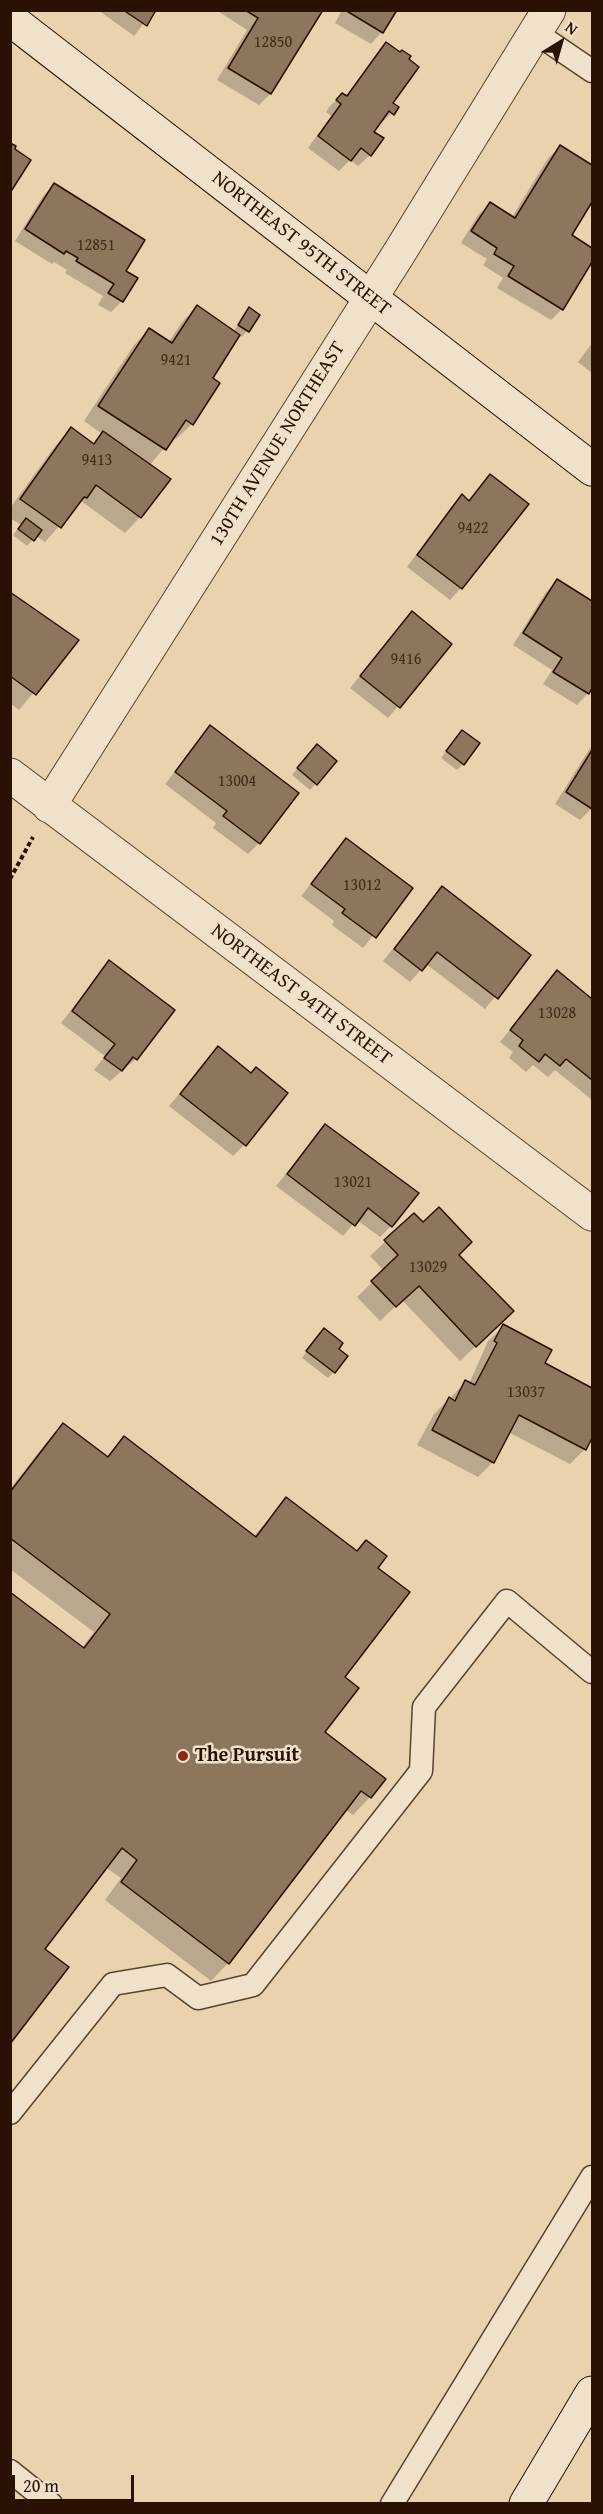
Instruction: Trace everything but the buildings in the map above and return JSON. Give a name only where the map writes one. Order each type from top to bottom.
[{"type":"street","name":"NORTHEAST 95TH STREET","points":[[10,18],[592,468]]},
{"type":"street","name":"130TH AVENUE NORTHEAST","points":[[49,806],[542,22]]},
{"type":"street","name":"NORTHEAST 94TH STREET","points":[[10,775],[592,1214]]},
{"type":"street","points":[[526,2504],[592,2393]]},
{"type":"lane","points":[[542,22],[592,71]]},
{"type":"lane","points":[[10,2113],[113,1984],[167,1975],[198,1998],[253,1984],[421,1771],[424,1707],[507,1601],[592,1672]]},
{"type":"lane","points":[[392,2504],[592,2177]]},
{"type":"lane","points":[[10,2471],[51,2504]]},
{"type":"path","points":[[10,879],[49,806]]},
{"type":"place","name":"The Pursuit","points":[[183,1756]]}]
